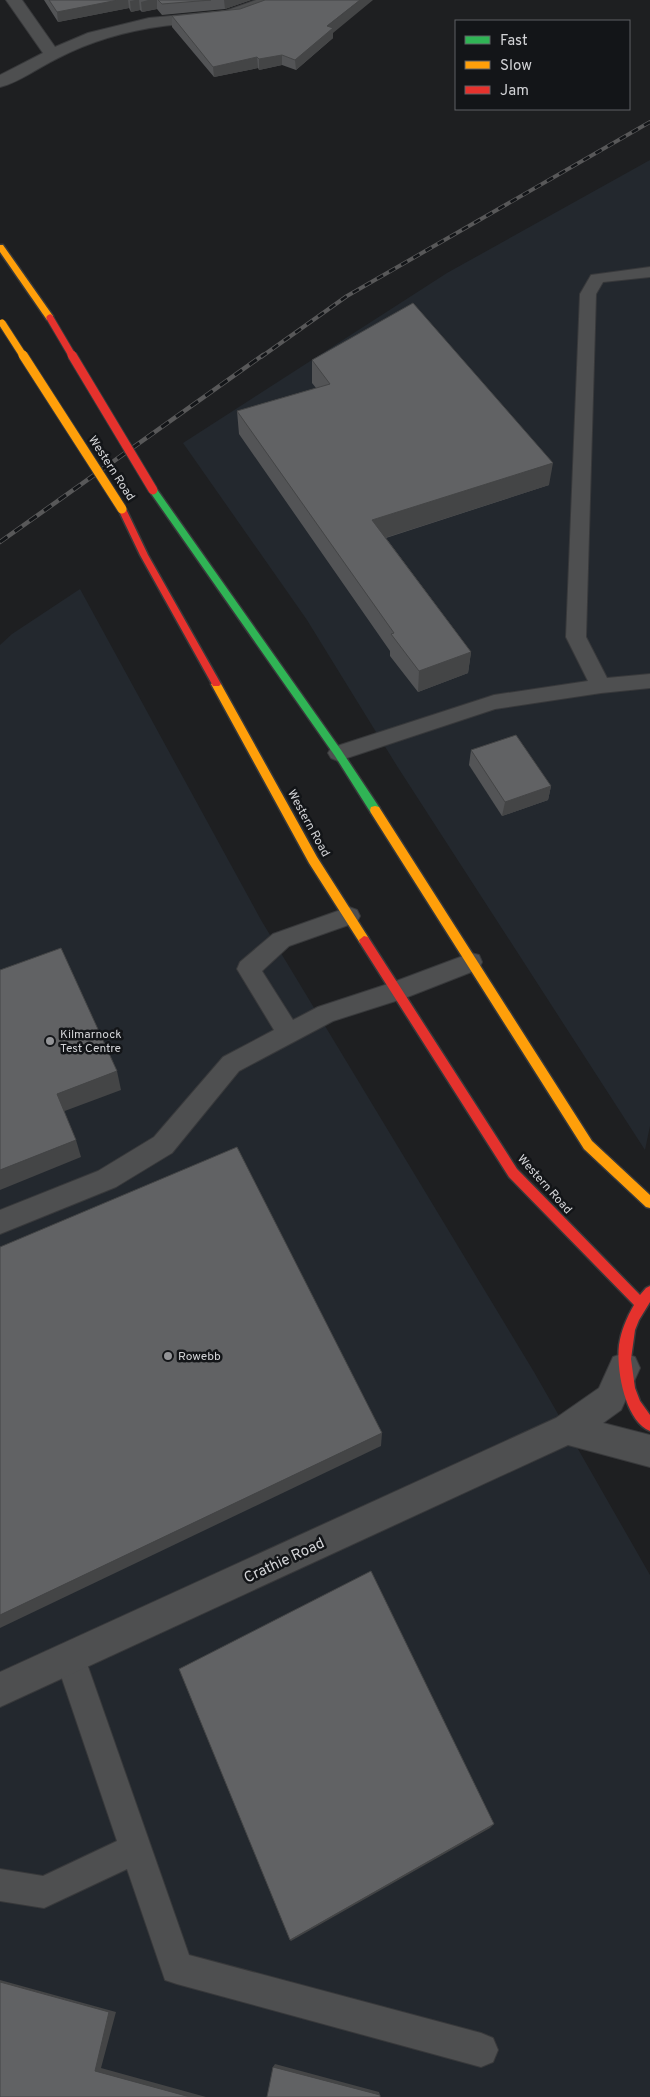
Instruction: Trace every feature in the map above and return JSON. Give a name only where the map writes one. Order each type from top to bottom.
[{"type":"main road","name":"Western Road","points":[[0,247],[50,318],[153,490],[338,753],[588,1145],[650,1203]]},
{"type":"main road","name":"Western Road","points":[[1,321],[122,508],[144,555],[313,860],[513,1173],[639,1302]]},
{"type":"main road","points":[[650,1292],[639,1302],[625,1333],[624,1368],[635,1404],[650,1425]]},
{"type":"street","points":[[14,0],[52,54]]},
{"type":"street","points":[[0,82],[52,54],[88,38],[152,23],[216,18],[258,6],[268,0]]},
{"type":"street","name":"Crathie Road","points":[[0,1690],[567,1429],[610,1399],[624,1368]]},
{"type":"street","points":[[567,1429],[650,1451]]},
{"type":"lane","points":[[601,686],[576,637],[588,294],[597,278],[650,272]]},
{"type":"lane","points":[[338,753],[494,702],[601,686],[650,681]]},
{"type":"lane","points":[[289,1034],[248,969],[281,940],[350,916]]},
{"type":"lane","points":[[0,1222],[107,1179],[163,1144],[230,1064],[326,1014],[397,991],[471,962]]},
{"type":"lane","points":[[70,1658],[177,1968],[481,2050]]},
{"type":"lane","points":[[0,1885],[44,1892],[136,1849]]},
{"type":"shaded area","points":[[650,160],[650,1126],[645,1150],[397,766],[307,620],[183,443],[447,273]]},
{"type":"shaded area","points":[[80,589],[261,920],[534,1372],[650,1575],[650,2097],[0,2097],[0,645],[12,634]]},
{"type":"building","points":[[49,0],[118,0],[57,12]]},
{"type":"building","points":[[158,0],[211,0],[162,4]]},
{"type":"building","points":[[265,0],[360,0],[327,26],[333,28],[295,60],[282,55],[259,59],[257,57],[213,67],[172,16],[240,9]]},
{"type":"building","points":[[413,303],[553,463],[372,520],[471,652],[419,671],[391,634],[394,633],[237,411],[330,384],[312,360]]},
{"type":"building","points":[[516,735],[551,786],[505,802],[471,750]]},
{"type":"building","name":"Kilmarnock Test Centre","points":[[61,948],[117,1071],[57,1094],[76,1140],[0,1170],[0,970]]},
{"type":"building","name":"Rowebb","points":[[237,1147],[382,1433],[0,1615],[0,1247]]},
{"type":"building","points":[[371,1571],[494,1824],[290,1940],[179,1669]]},
{"type":"building","points":[[0,1982],[109,2012],[95,2071],[190,2097],[0,2097]]},
{"type":"building","points":[[273,2067],[380,2095],[380,2097],[267,2097]]},
{"type":"railway","points":[[261,357],[347,296],[650,122]]},
{"type":"railway","points":[[0,542],[263,355]]},
{"type":"traffic: fast","points":[[153,490],[338,753],[375,810]]},
{"type":"traffic: slow","points":[[0,247],[50,318]]},
{"type":"traffic: slow","points":[[2,323],[122,509]]},
{"type":"traffic: slow","points":[[216,684],[313,860],[364,940]]},
{"type":"traffic: slow","points":[[375,810],[588,1145],[650,1203]]},
{"type":"traffic: jam","points":[[50,318],[153,490]]},
{"type":"traffic: jam","points":[[122,509],[144,555],[216,684]]},
{"type":"traffic: jam","points":[[364,940],[513,1173],[639,1302]]},
{"type":"traffic: jam","points":[[650,1292],[634,1317],[629,1330],[624,1359],[629,1388],[634,1403],[650,1425]]},
{"type":"place","name":"Kilmarnock Test Centre","points":[[50,1041]]},
{"type":"place","name":"Rowebb","points":[[168,1356]]}]
